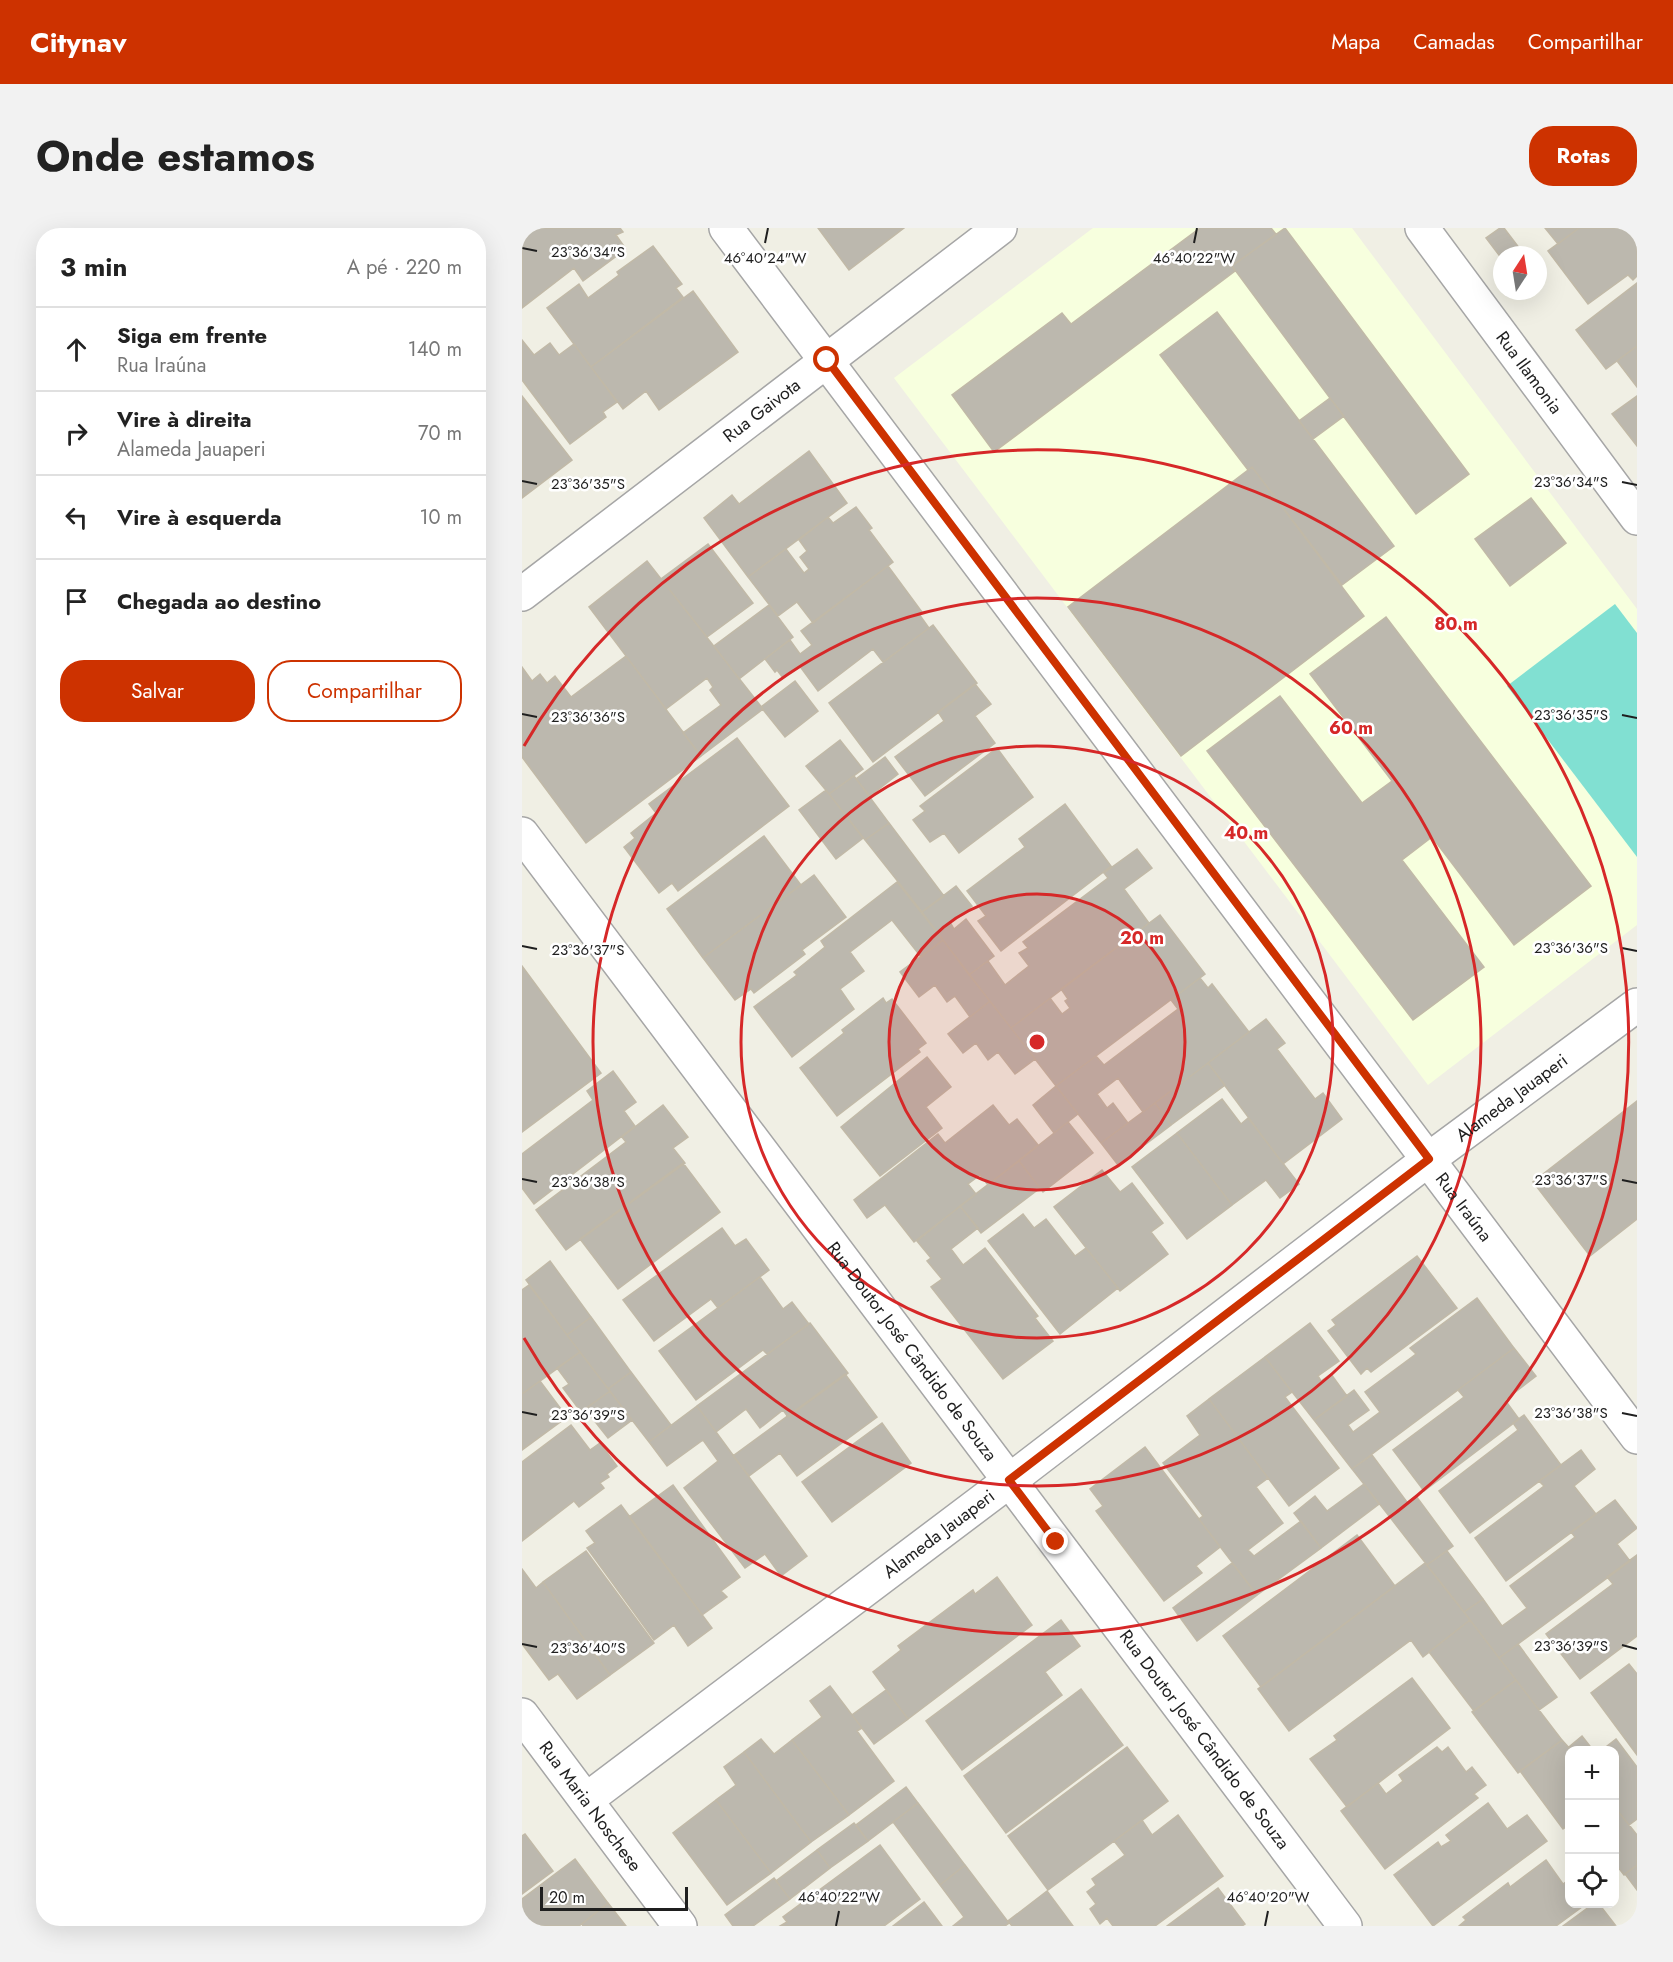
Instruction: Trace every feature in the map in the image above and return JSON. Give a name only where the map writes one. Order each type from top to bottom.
[{"type":"street","name":"Rua Iraúna","points":[[726,228],[1637,1437]]},
{"type":"street","name":"Rua Gaivota","points":[[522,594],[1000,228]]},
{"type":"street","name":"Rua Ilamonia","points":[[1422,228],[1637,518]]},
{"type":"street","name":"Rua Doutor José Cândido de Souza","points":[[522,834],[1345,1926]]},
{"type":"street","name":"Alameda Jauaperi","points":[[586,1800],[1429,1159],[1637,1005]]},
{"type":"street","name":"Rua Maria Noschese","points":[[522,1715],[680,1926]]},
{"type":"shaded area","points":[[1093,228],[1352,228],[1637,609],[1637,925],[1428,1085],[894,378]]},
{"type":"shaded area","points":[[1615,604],[1637,633],[1637,857],[1507,686]]},
{"type":"building","points":[[529,228],[620,228],[623,232],[616,235],[626,249],[583,281],[574,268],[522,308],[522,233]]},
{"type":"building","points":[[818,228],[904,228],[849,270]]},
{"type":"building","points":[[1200,228],[1271,228],[1276,234],[1232,266],[1235,271],[994,452],[952,395],[1062,313],[1071,324]]},
{"type":"building","points":[[1285,228],[1469,474],[1416,514],[1232,266]]},
{"type":"building","points":[[1500,228],[1504,228],[1518,246],[1493,247],[1486,238]]},
{"type":"building","points":[[1545,228],[1579,228],[1558,244]]},
{"type":"building","points":[[1579,228],[1637,228],[1637,276],[1633,280],[1628,275],[1588,304],[1548,251]]},
{"type":"building","points":[[653,246],[682,284],[676,288],[683,297],[591,367],[547,308],[579,284],[588,298],[619,275],[617,272]]},
{"type":"building","points":[[1637,283],[1637,346],[1606,369],[1576,330]]},
{"type":"building","points":[[693,291],[738,352],[659,410],[646,391],[623,409],[591,367]]},
{"type":"building","points":[[1217,312],[1394,546],[1342,585],[1252,467],[1248,470],[1160,355]]},
{"type":"building","points":[[522,340],[534,355],[550,343],[559,355],[574,344],[617,402],[603,412],[606,417],[570,444],[522,380]]},
{"type":"building","points":[[1637,346],[1637,387],[1617,361]]},
{"type":"building","points":[[522,396],[572,460],[522,498]]},
{"type":"building","points":[[1637,396],[1637,446],[1612,414]]},
{"type":"building","points":[[1330,398],[1344,416],[1313,439],[1299,421]]},
{"type":"building","points":[[809,451],[847,503],[748,577],[704,518],[732,495],[739,504]]},
{"type":"building","points":[[1252,467],[1364,616],[1181,756],[1068,607]]},
{"type":"building","points":[[1531,498],[1566,543],[1510,586],[1475,539]]},
{"type":"building","points":[[856,507],[872,528],[869,530],[893,562],[813,623],[797,602],[778,616],[748,577],[786,549],[804,573],[809,569],[800,557],[807,551],[799,540],[828,517],[833,523]]},
{"type":"building","points":[[708,544],[753,603],[707,637],[661,579]]},
{"type":"building","points":[[647,561],[763,709],[701,756],[683,733],[721,705],[710,690],[713,687],[707,678],[666,709],[589,607]]},
{"type":"building","points":[[888,566],[922,612],[919,614],[929,628],[883,662],[873,649],[818,691],[799,665],[783,678],[777,670],[775,672],[765,659],[790,640],[800,654],[812,645],[801,631]]},
{"type":"building","points":[[769,605],[793,637],[739,679],[714,646]]},
{"type":"building","points":[[1386,617],[1591,886],[1514,945],[1432,837],[1402,860],[1484,967],[1413,1020],[1207,751],[1280,696],[1362,803],[1392,781],[1310,674]]},
{"type":"building","points":[[933,625],[977,683],[873,762],[829,703]]},
{"type":"building","points":[[626,656],[701,756],[586,843],[522,757],[522,667],[532,681],[540,674],[547,683],[555,676],[571,697]]},
{"type":"building","points":[[795,681],[818,711],[785,737],[761,707]]},
{"type":"building","points":[[975,684],[991,704],[975,716],[995,743],[925,796],[895,757],[944,721],[938,712]]},
{"type":"building","points":[[737,738],[789,806],[678,891],[672,883],[659,893],[624,847],[635,838],[631,833],[656,813],[649,804]]},
{"type":"building","points":[[840,740],[863,769],[829,794],[806,766]]},
{"type":"building","points":[[997,748],[1033,797],[959,853],[944,833],[930,842],[913,820],[925,811],[920,806]]},
{"type":"building","points":[[885,757],[898,774],[870,796],[856,779]]},
{"type":"building","points":[[854,776],[889,823],[865,840],[829,794]]},
{"type":"building","points":[[826,790],[863,838],[836,859],[799,810]]},
{"type":"building","points":[[1065,804],[1111,866],[1001,951],[978,921],[986,916],[967,891],[1025,847],[1019,839]]},
{"type":"building","points":[[889,823],[944,896],[922,912],[865,840]]},
{"type":"building","points":[[764,836],[801,885],[703,958],[667,909]]},
{"type":"building","points":[[1137,849],[1152,868],[1124,889],[1149,923],[1011,1028],[969,975],[988,961],[1005,985],[1029,966],[1019,953],[1028,948],[1023,942],[1108,878],[1104,873]]},
{"type":"building","points":[[814,875],[846,917],[802,950],[805,954],[754,993],[751,989],[735,1000],[703,958]]},
{"type":"building","points":[[897,882],[943,940],[921,957],[892,920],[850,952],[864,971],[840,989],[854,1009],[792,1057],[754,1007],[797,975],[794,972],[825,947],[821,941]]},
{"type":"building","points":[[956,886],[972,906],[950,922],[954,929],[966,919],[994,956],[969,975],[922,912]]},
{"type":"building","points":[[1160,915],[1205,974],[1056,1086],[1011,1028],[1050,998],[1062,1014],[1070,1008],[1065,1001],[1068,999],[1061,989]]},
{"type":"building","points":[[943,940],[990,1001],[970,1017],[955,996],[947,1002],[935,985],[919,997],[900,972]]},
{"type":"building","points":[[522,966],[601,1073],[522,1132]]},
{"type":"building","points":[[1200,978],[1208,988],[1212,984],[1249,1032],[1143,1112],[1118,1078],[1097,1094],[1107,1108],[1113,1103],[1128,1123],[1101,1143],[1056,1086],[1096,1056],[1104,1065],[1178,1009],[1171,1000]]},
{"type":"building","points":[[883,998],[886,1003],[892,999],[926,1043],[918,1049],[920,1052],[837,1116],[800,1068],[844,1033],[842,1030]]},
{"type":"building","points":[[990,1001],[1035,1059],[1015,1074],[998,1052],[988,1060],[976,1043],[963,1053],[948,1034]]},
{"type":"building","points":[[1266,1019],[1285,1043],[1277,1049],[1315,1099],[1323,1093],[1342,1119],[1283,1164],[1208,1063]]},
{"type":"building","points":[[927,1057],[951,1087],[926,1107],[942,1128],[880,1176],[841,1127]]},
{"type":"building","points":[[1208,1063],[1225,1085],[1171,1125],[1155,1103]]},
{"type":"building","points":[[613,1071],[636,1102],[624,1111],[635,1126],[534,1204],[522,1188],[522,1154],[593,1100],[587,1091]]},
{"type":"building","points":[[1056,1086],[1078,1114],[1054,1133],[1033,1105]]},
{"type":"building","points":[[1222,1099],[1241,1124],[1248,1118],[1299,1184],[1280,1198],[1266,1180],[1232,1205],[1177,1133]]},
{"type":"building","points":[[1637,1101],[1637,1219],[1590,1256],[1533,1182]]},
{"type":"building","points":[[1155,1103],[1171,1125],[1118,1165],[1101,1143]]},
{"type":"building","points":[[663,1105],[688,1137],[673,1148],[685,1163],[566,1250],[536,1210],[626,1142],[622,1137]]},
{"type":"building","points":[[993,1105],[1009,1125],[1017,1119],[1038,1145],[988,1185],[980,1175],[968,1184],[976,1194],[914,1242],[885,1205],[867,1218],[854,1200],[938,1134],[945,1143]]},
{"type":"building","points":[[1068,1122],[1093,1153],[1043,1192],[1019,1161]]},
{"type":"building","points":[[1177,1133],[1232,1205],[1187,1239],[1132,1167]]},
{"type":"building","points":[[1019,1161],[1040,1188],[981,1233],[960,1206]]},
{"type":"building","points":[[683,1163],[720,1212],[618,1289],[580,1239]]},
{"type":"building","points":[[1102,1170],[1120,1192],[1132,1183],[1163,1223],[1151,1232],[1168,1254],[1120,1291],[1054,1207]]},
{"type":"building","points":[[960,1206],[978,1228],[951,1249],[963,1265],[985,1248],[1038,1316],[1035,1318],[1053,1341],[1003,1379],[931,1287],[942,1279],[927,1261],[931,1258],[917,1241]]},
{"type":"building","points":[[1023,1214],[1034,1228],[1046,1219],[1075,1256],[1086,1248],[1118,1288],[1060,1334],[988,1241]]},
{"type":"building","points":[[722,1228],[735,1246],[746,1239],[769,1270],[718,1308],[711,1299],[654,1341],[623,1300]]},
{"type":"building","points":[[1417,1256],[1457,1308],[1371,1372],[1367,1368],[1361,1374],[1328,1331],[1336,1325],[1332,1320]]},
{"type":"building","points":[[550,1261],[591,1317],[567,1335],[526,1280]]},
{"type":"building","points":[[760,1277],[783,1309],[792,1302],[809,1324],[767,1354],[763,1350],[696,1400],[659,1351]]},
{"type":"building","points":[[529,1285],[580,1352],[522,1394],[522,1290]]},
{"type":"building","points":[[1477,1298],[1514,1348],[1352,1469],[1314,1420],[1354,1390],[1369,1410],[1348,1425],[1353,1432],[1380,1412],[1365,1392],[1416,1354],[1410,1348]]},
{"type":"building","points":[[591,1317],[631,1372],[608,1389],[567,1335]]},
{"type":"building","points":[[810,1323],[848,1373],[788,1417],[783,1410],[760,1428],[746,1409],[716,1432],[697,1406]]},
{"type":"building","points":[[1310,1323],[1339,1361],[1318,1376],[1321,1381],[1331,1374],[1347,1396],[1314,1420],[1265,1357]]},
{"type":"building","points":[[1514,1348],[1536,1376],[1505,1400],[1519,1419],[1424,1491],[1393,1450],[1464,1397],[1458,1390]]},
{"type":"building","points":[[580,1352],[610,1391],[581,1412],[563,1388],[569,1384],[557,1368]]},
{"type":"building","points":[[1265,1357],[1292,1392],[1285,1397],[1339,1468],[1289,1506],[1209,1399]]},
{"type":"building","points":[[631,1372],[671,1425],[649,1442],[608,1389]]},
{"type":"building","points":[[845,1374],[877,1417],[797,1476],[780,1453],[749,1476],[733,1456]]},
{"type":"building","points":[[540,1381],[567,1417],[522,1450],[522,1394]]},
{"type":"building","points":[[610,1391],[632,1420],[608,1438],[585,1409]]},
{"type":"building","points":[[1209,1399],[1268,1478],[1256,1487],[1283,1523],[1248,1550],[1254,1556],[1301,1521],[1321,1548],[1257,1595],[1199,1519],[1203,1516],[1163,1463],[1200,1435],[1187,1416]]},
{"type":"building","points":[[697,1406],[807,1556],[781,1576],[765,1554],[745,1568],[684,1488],[718,1461],[703,1440],[667,1466],[649,1442]]},
{"type":"building","points":[[1524,1415],[1561,1465],[1470,1533],[1439,1491],[1518,1430],[1513,1423]]},
{"type":"building","points":[[882,1423],[911,1463],[832,1522],[802,1482]]},
{"type":"building","points":[[571,1425],[590,1450],[600,1443],[617,1466],[607,1474],[609,1477],[600,1483],[604,1488],[579,1507],[574,1501],[522,1541],[522,1462]]},
{"type":"building","points":[[1145,1447],[1220,1547],[1196,1566],[1202,1573],[1164,1601],[1096,1511],[1103,1506],[1090,1489]]},
{"type":"building","points":[[1581,1450],[1595,1469],[1574,1486],[1596,1514],[1506,1581],[1475,1538],[1544,1486],[1539,1481]]},
{"type":"building","points":[[1372,1455],[1407,1502],[1389,1516],[1352,1469]]},
{"type":"building","points":[[1364,1484],[1379,1504],[1321,1548],[1294,1513],[1315,1496],[1327,1511]]},
{"type":"building","points":[[673,1485],[740,1577],[721,1591],[727,1597],[702,1615],[629,1517]]},
{"type":"building","points":[[1416,1496],[1453,1546],[1427,1565],[1389,1516]]},
{"type":"building","points":[[1615,1500],[1637,1528],[1617,1544],[1630,1561],[1499,1658],[1464,1612],[1483,1599],[1502,1626],[1527,1608],[1510,1586],[1575,1537],[1571,1532]]},
{"type":"building","points":[[621,1505],[712,1628],[688,1646],[674,1625],[654,1640],[587,1548],[595,1543],[586,1531]]},
{"type":"building","points":[[1357,1535],[1395,1586],[1261,1687],[1223,1636]]},
{"type":"building","points":[[586,1551],[654,1643],[610,1675],[543,1582]]},
{"type":"building","points":[[1447,1551],[1483,1599],[1464,1612],[1427,1565]]},
{"type":"building","points":[[1637,1555],[1637,1636],[1580,1679],[1546,1634],[1613,1584],[1607,1577]]},
{"type":"building","points":[[1232,1563],[1257,1595],[1197,1641],[1173,1608]]},
{"type":"building","points":[[1425,1563],[1470,1620],[1423,1657],[1411,1640],[1289,1731],[1258,1689]]},
{"type":"building","points":[[522,1569],[536,1588],[543,1582],[610,1675],[577,1699],[558,1674],[549,1680],[522,1644]]},
{"type":"building","points":[[997,1577],[1032,1625],[908,1719],[873,1672],[901,1650],[898,1646],[973,1590],[975,1594]]},
{"type":"building","points":[[1061,1620],[1080,1646],[1045,1672],[1062,1695],[962,1770],[926,1721]]},
{"type":"building","points":[[1470,1620],[1516,1680],[1474,1711],[1429,1652]]},
{"type":"building","points":[[1518,1644],[1557,1697],[1539,1710],[1499,1658]]},
{"type":"building","points":[[1629,1664],[1637,1674],[1637,1755],[1591,1693]]},
{"type":"building","points":[[1412,1678],[1450,1728],[1347,1807],[1310,1759],[1337,1740],[1334,1736]]},
{"type":"building","points":[[1516,1680],[1562,1740],[1518,1773],[1472,1712]]},
{"type":"building","points":[[830,1686],[862,1728],[857,1731],[894,1781],[849,1815],[792,1740],[822,1717],[810,1701]]},
{"type":"building","points":[[1081,1689],[1123,1745],[1006,1833],[964,1776]]},
{"type":"building","points":[[886,1690],[908,1719],[874,1744],[852,1715]]},
{"type":"building","points":[[1582,1736],[1590,1746],[1570,1746]]},
{"type":"building","points":[[761,1739],[774,1754],[792,1740],[849,1815],[811,1842],[744,1752]]},
{"type":"building","points":[[1616,1739],[1637,1767],[1637,1819],[1629,1825],[1619,1812],[1619,1746],[1607,1746]]},
{"type":"building","points":[[1562,1740],[1567,1746],[1565,1746],[1565,1828],[1563,1829],[1520,1771]]},
{"type":"building","points":[[1127,1747],[1168,1801],[1048,1890],[1008,1836]]},
{"type":"building","points":[[1437,1747],[1442,1752],[1448,1747],[1466,1772],[1472,1767],[1486,1785],[1474,1794],[1478,1798],[1385,1869],[1341,1811],[1378,1783],[1386,1794],[1403,1781],[1399,1775]]},
{"type":"building","points":[[744,1752],[811,1842],[771,1873],[716,1800],[736,1785],[724,1767]]},
{"type":"building","points":[[906,1787],[918,1803],[868,1841],[856,1825]]},
{"type":"building","points":[[716,1800],[771,1873],[727,1905],[673,1833]]},
{"type":"building","points":[[918,1803],[965,1865],[940,1885],[893,1822]]},
{"type":"building","points":[[1488,1803],[1507,1829],[1527,1815],[1547,1841],[1433,1926],[1394,1875],[1438,1842],[1441,1847],[1451,1841],[1446,1835]]},
{"type":"building","points":[[1619,1812],[1637,1835],[1637,1865],[1624,1875],[1619,1868]]},
{"type":"building","points":[[1178,1815],[1223,1876],[1155,1926],[1113,1926],[1107,1918],[1100,1924],[1090,1909],[1096,1904],[1087,1892],[1096,1885],[1092,1879],[1125,1855],[1114,1841],[1142,1820],[1152,1835]]},
{"type":"building","points":[[854,1823],[868,1841],[830,1868],[817,1850]]},
{"type":"building","points":[[525,1834],[553,1871],[522,1894],[522,1836]]},
{"type":"building","points":[[880,1845],[920,1899],[884,1926],[780,1926],[787,1922],[783,1917]]},
{"type":"building","points":[[817,1850],[830,1868],[790,1899],[776,1881]]},
{"type":"building","points":[[575,1859],[608,1903],[579,1926],[522,1926],[522,1899]]},
{"type":"building","points":[[1546,1860],[1563,1884],[1565,1883],[1565,1908],[1581,1908],[1556,1926],[1459,1926],[1466,1920],[1463,1917],[1508,1883],[1510,1887]]},
{"type":"building","points":[[965,1865],[1009,1923],[1005,1926],[953,1926],[964,1917],[940,1885]]},
{"type":"building","points":[[1637,1865],[1637,1890],[1625,1874]]},
{"type":"building","points":[[774,1878],[790,1899],[753,1926],[733,1926],[725,1915]]},
{"type":"building","points":[[1218,1888],[1245,1924],[1242,1926],[1167,1926]]},
{"type":"building","points":[[1047,1891],[1073,1926],[1012,1926],[1008,1921]]},
{"type":"building","points":[[924,1902],[942,1926],[893,1926]]},
{"type":"building","points":[[608,1903],[626,1926],[583,1926],[582,1924]]},
{"type":"building","points":[[1588,1908],[1602,1908],[1616,1926],[1563,1926]]},
{"type":"route","points":[[827,360],[1429,1159],[1009,1480],[1056,1542]]}]
